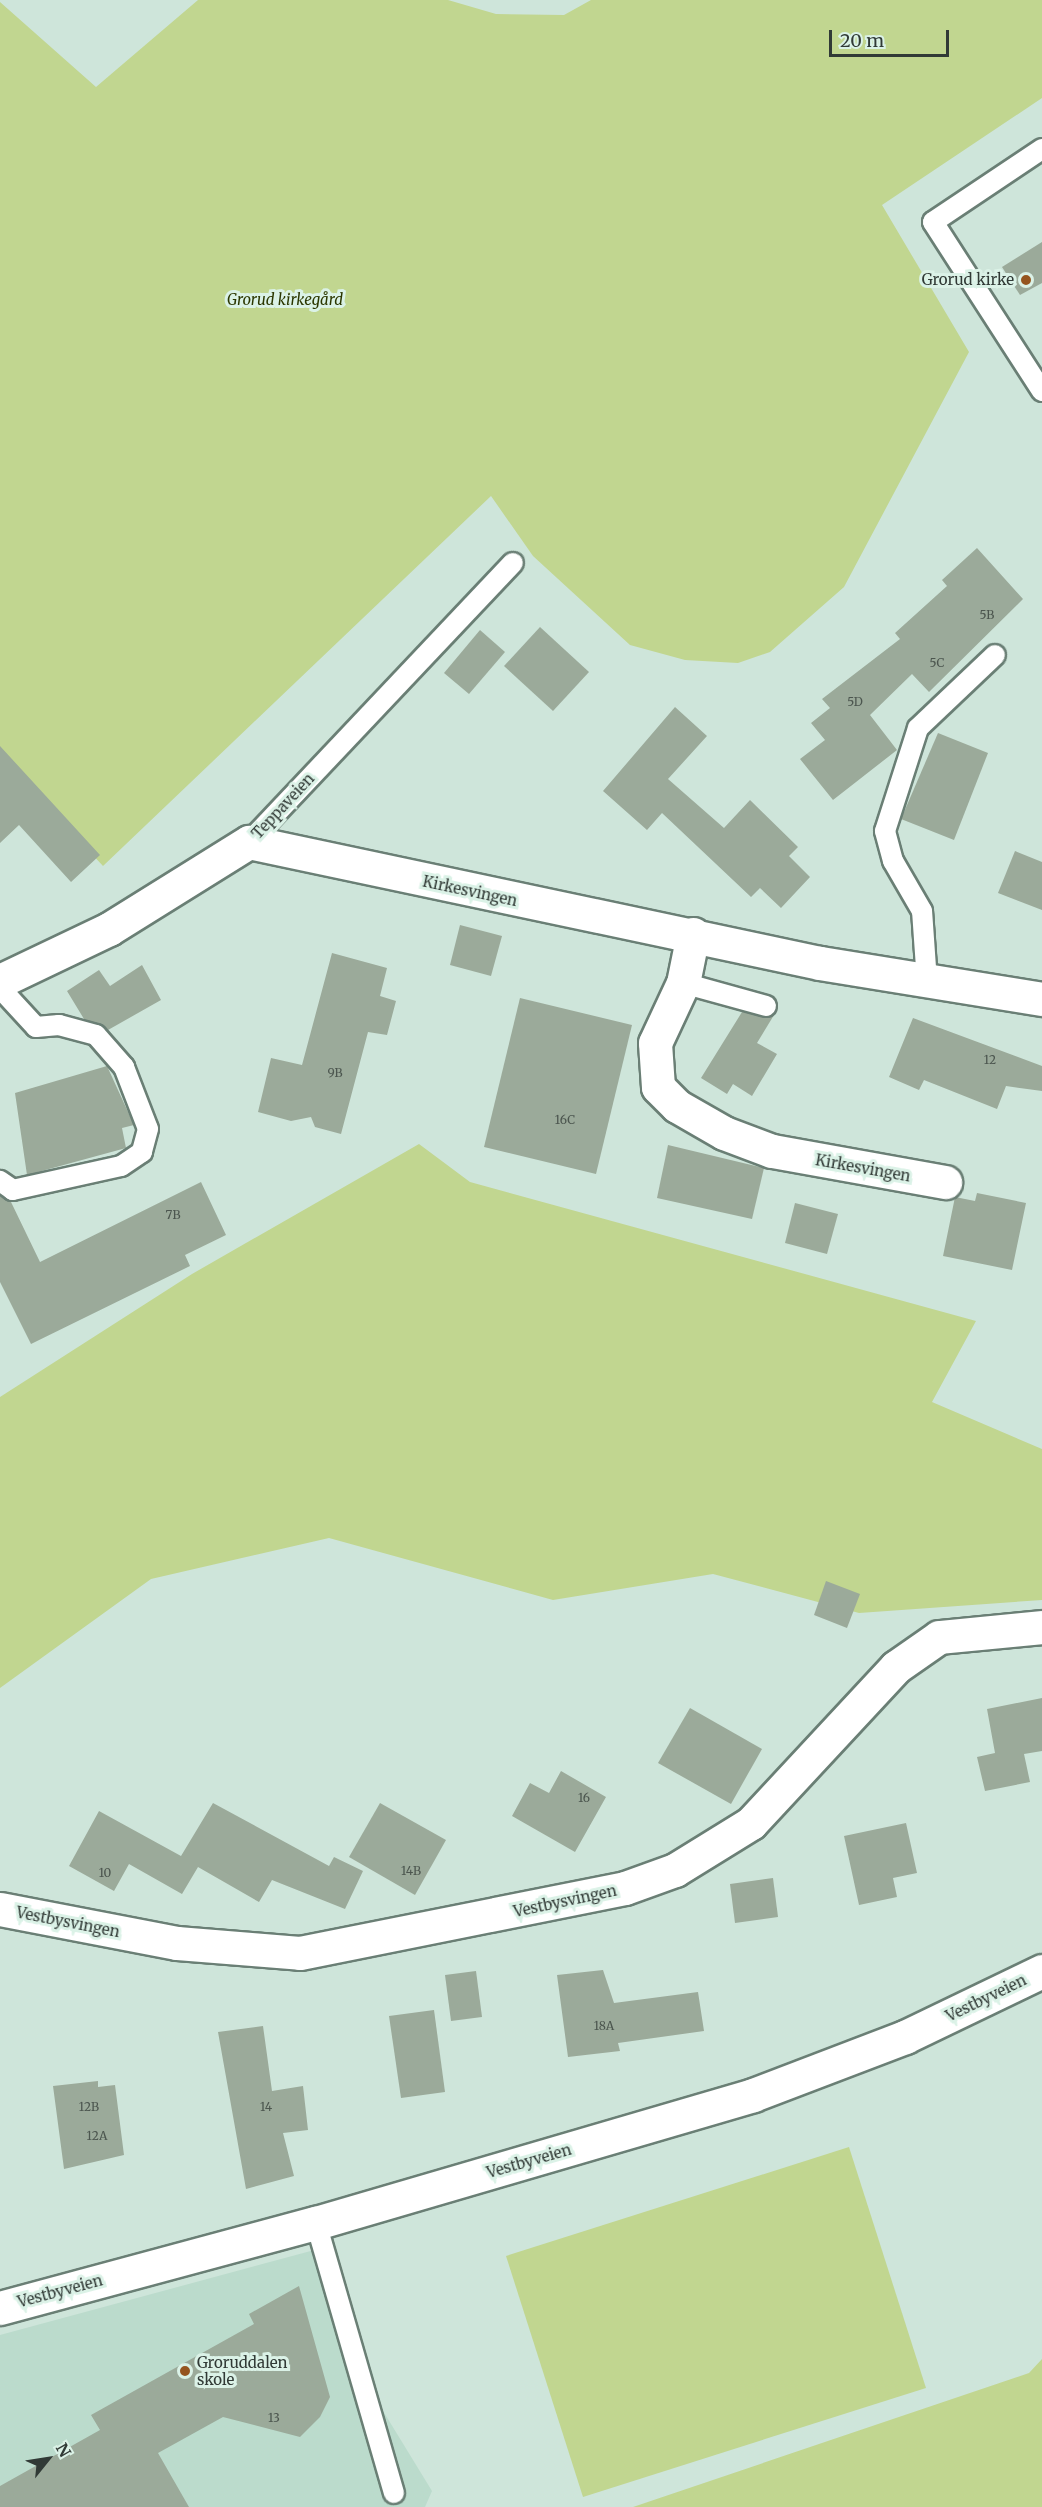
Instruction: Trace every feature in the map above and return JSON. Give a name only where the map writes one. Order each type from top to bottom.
[{"type":"street","name":"Kirkesvingen","points":[[249,842],[558,910],[693,934],[927,982],[1042,999]]},
{"type":"street","name":"Teppaveien","points":[[0,981],[109,929],[249,842]]},
{"type":"street","name":"Kirkesvingen","points":[[693,934],[683,983],[666,1013],[654,1064],[658,1087],[677,1106],[724,1133],[772,1150],[945,1182]]},
{"type":"street","name":"Vestbysvingen","points":[[0,1909],[177,1943],[300,1953],[625,1888],[675,1870],[751,1823],[896,1667],[939,1638],[1042,1627]]},
{"type":"street","name":"Vestbyveien","points":[[0,2307],[316,2223],[753,2095],[905,2037],[1042,1971]]},
{"type":"lane","points":[[1042,149],[933,222],[1042,391]]},
{"type":"lane","name":"Teppaveien","points":[[249,842],[513,563]]},
{"type":"lane","points":[[927,982],[922,911],[893,861],[885,831],[918,728],[995,655]]},
{"type":"lane","points":[[683,983],[766,1006]]},
{"type":"lane","points":[[0,988],[36,1027],[59,1025],[96,1035],[124,1067],[148,1129],[142,1152],[121,1166],[13,1190],[0,1181]]},
{"type":"lane","points":[[316,2223],[394,2493]]},
{"type":"shaded area","name":"Groruddalen skole","points":[[333,2245],[380,2406],[432,2491],[425,2507],[0,2507],[0,2335]]},
{"type":"green space","name":"Grorud kirkegård","points":[[198,0],[448,0],[496,14],[564,15],[591,0],[1042,0],[1042,98],[882,205],[969,352],[844,587],[770,652],[738,663],[685,660],[630,645],[533,556],[491,496],[103,866],[0,755],[0,2],[96,87]]},
{"type":"green space","points":[[419,1144],[470,1182],[976,1321],[932,1402],[1042,1449],[1042,1600],[859,1613],[713,1574],[553,1600],[329,1538],[151,1579],[0,1688],[0,1397],[192,1274]]},
{"type":"green space","points":[[849,2147],[926,2388],[583,2497],[506,2256]]},
{"type":"green space","points":[[1042,2359],[1042,2507],[633,2507],[1029,2373]]},
{"type":"building","name":"Grorud kirke","points":[[1042,242],[1042,283],[1020,295],[1002,267]]},
{"type":"building","points":[[977,548],[1023,599],[929,692],[912,674],[870,715],[897,750],[833,800],[800,759],[825,740],[811,723],[830,708],[822,699],[900,639],[895,633],[947,586],[942,580]]},
{"type":"building","points":[[540,627],[589,672],[553,711],[504,666]]},
{"type":"building","points":[[480,630],[505,652],[469,694],[444,673]]},
{"type":"building","points":[[675,707],[707,736],[668,779],[724,828],[750,800],[798,847],[789,856],[810,877],[781,908],[760,888],[751,897],[662,813],[647,830],[603,791]]},
{"type":"building","points":[[938,733],[988,753],[954,840],[901,819]]},
{"type":"building","points":[[0,746],[100,855],[71,882],[19,825],[0,843]]},
{"type":"building","points":[[1015,851],[1042,862],[1042,910],[998,893]]},
{"type":"building","points":[[460,925],[502,936],[491,976],[450,965]]},
{"type":"building","points":[[332,953],[387,968],[380,996],[396,1001],[387,1035],[368,1032],[341,1134],[315,1127],[311,1117],[291,1121],[258,1112],[271,1058],[302,1065]]},
{"type":"building","points":[[142,965],[161,1000],[108,1030],[84,1019],[67,991],[99,970],[110,986]]},
{"type":"building","points":[[520,998],[632,1025],[596,1174],[484,1147]]},
{"type":"building","points":[[742,1012],[774,1015],[757,1043],[777,1054],[752,1096],[733,1084],[727,1094],[701,1078]]},
{"type":"building","points":[[913,1018],[1042,1066],[1042,1091],[1006,1086],[997,1109],[924,1080],[919,1090],[889,1077]]},
{"type":"building","points":[[107,1066],[134,1125],[122,1128],[126,1148],[27,1175],[15,1093]]},
{"type":"building","points":[[668,1145],[764,1168],[752,1219],[657,1198]]},
{"type":"building","points":[[201,1182],[226,1235],[185,1255],[190,1266],[31,1344],[0,1282],[0,1196],[11,1202],[40,1262]]},
{"type":"building","points":[[977,1193],[1026,1203],[1012,1270],[943,1256],[955,1197],[975,1201]]},
{"type":"building","points":[[795,1203],[838,1214],[827,1254],[785,1243]]},
{"type":"building","points":[[826,1581],[860,1594],[847,1628],[814,1615]]},
{"type":"building","points":[[1042,1698],[1042,1751],[1024,1754],[1030,1782],[985,1791],[977,1757],[995,1753],[987,1709]]},
{"type":"building","points":[[690,1708],[762,1749],[731,1804],[658,1763]]},
{"type":"building","points":[[561,1771],[606,1797],[575,1852],[512,1816],[530,1783],[549,1793]]},
{"type":"building","points":[[213,1803],[329,1866],[334,1857],[363,1871],[345,1909],[272,1880],[259,1902],[198,1867],[182,1894],[129,1864],[114,1891],[69,1866],[99,1811],[181,1856]]},
{"type":"building","points":[[380,1803],[446,1840],[415,1895],[349,1857]]},
{"type":"building","points":[[906,1823],[917,1873],[893,1878],[897,1897],[859,1905],[844,1836]]},
{"type":"building","points":[[773,1878],[778,1917],[735,1923],[730,1884]]},
{"type":"building","points":[[603,1970],[614,2003],[698,1992],[704,2031],[618,2043],[620,2051],[568,2057],[557,1975]]},
{"type":"building","points":[[476,1971],[482,2017],[451,2021],[445,1975]]},
{"type":"building","points":[[434,2010],[445,2092],[401,2098],[389,2016]]},
{"type":"building","points":[[263,2026],[272,2091],[303,2086],[308,2130],[283,2133],[294,2176],[246,2189],[218,2032]]},
{"type":"building","points":[[98,2081],[98,2087],[115,2085],[124,2155],[64,2169],[53,2086]]},
{"type":"building","points":[[299,2286],[330,2397],[320,2417],[300,2437],[223,2417],[158,2453],[189,2507],[0,2507],[0,2486],[100,2430],[91,2415],[254,2324],[249,2314]]},
{"type":"place","name":"Grorud kirke","points":[[1026,280]]},
{"type":"place","name":"Groruddalen skole","points":[[185,2371]]}]
